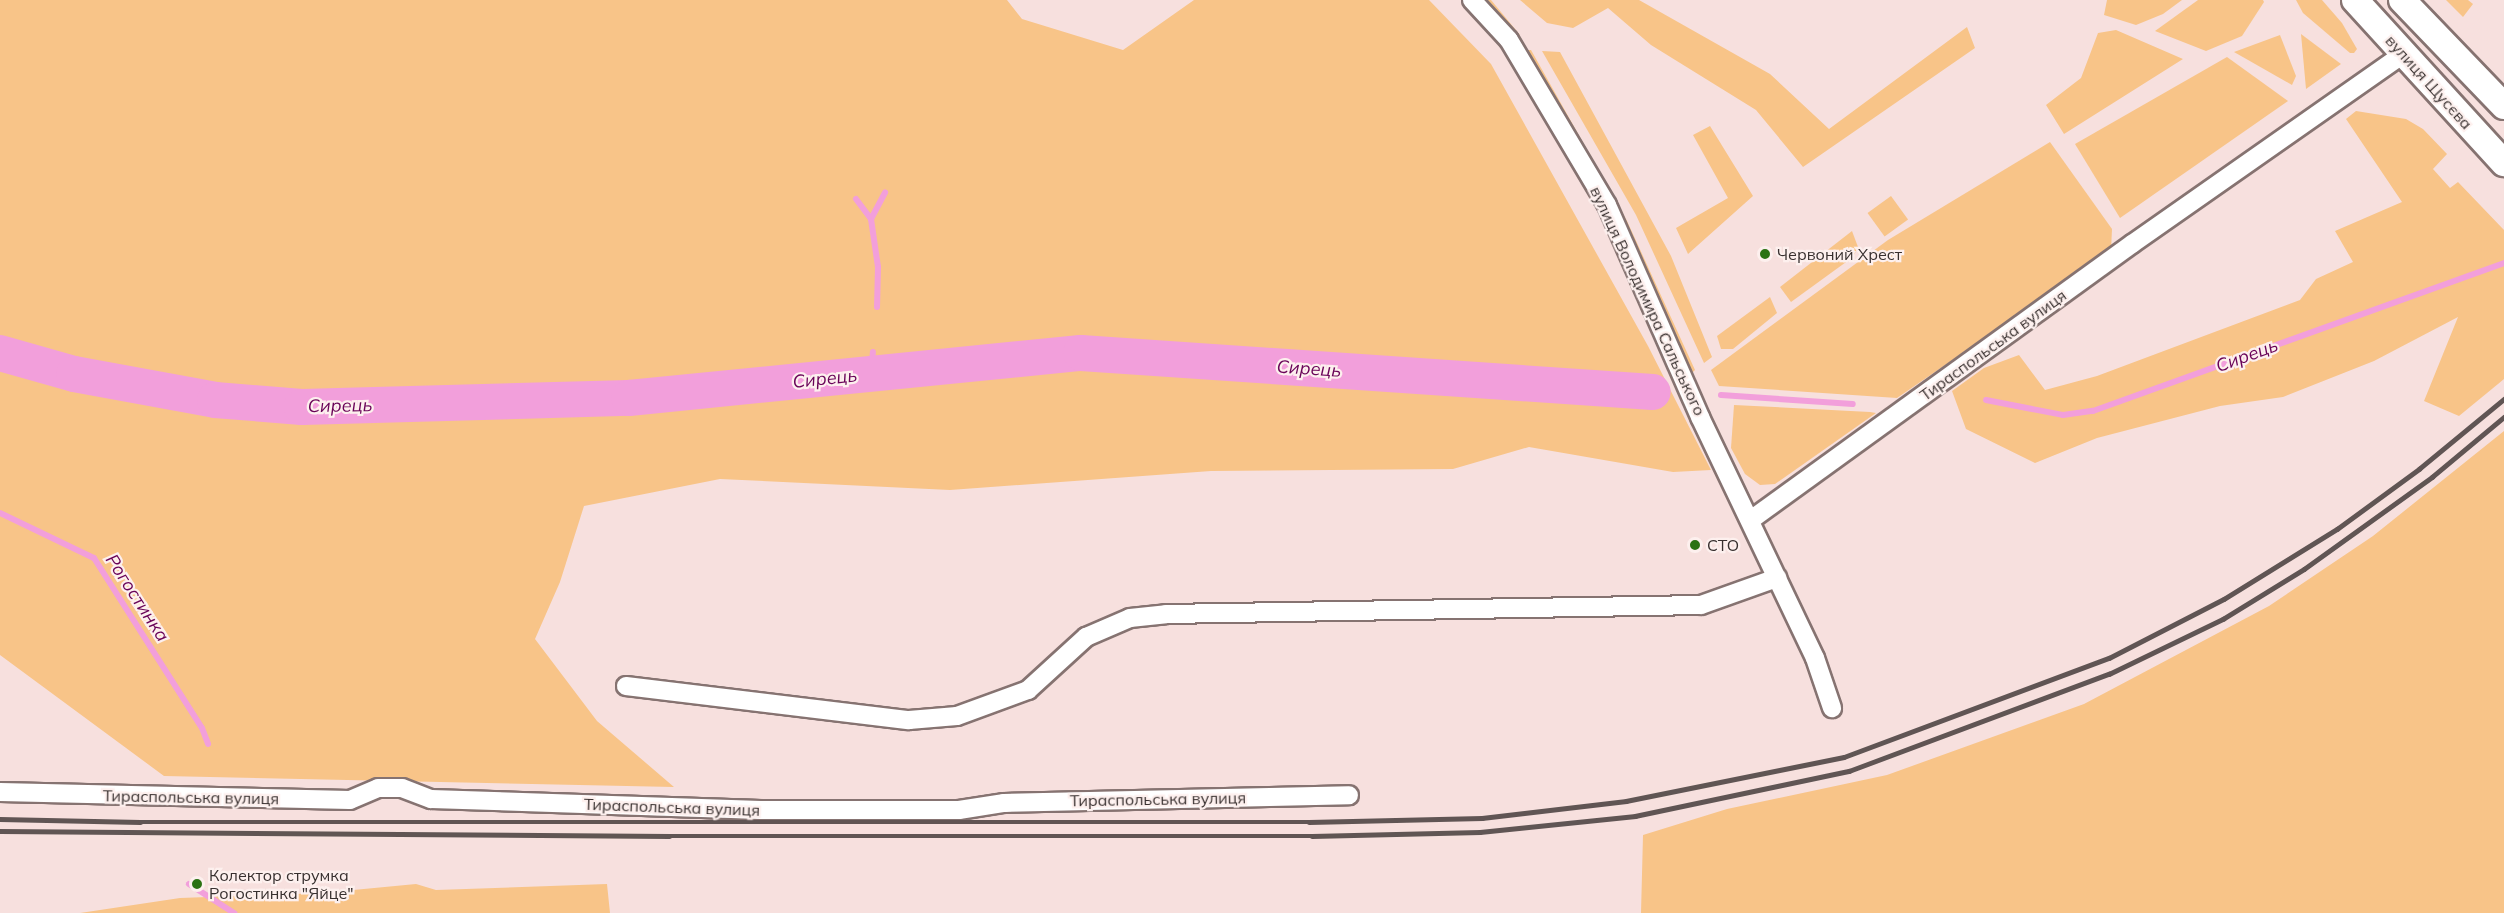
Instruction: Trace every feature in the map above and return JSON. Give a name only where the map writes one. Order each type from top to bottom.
[{"type":"main road","name":"вулиця Щусєва","points":[[2355,0],[2504,163]]},
{"type":"main road","points":[[2402,0],[2504,106]]},
{"type":"street","name":"вулиця Володимира Сальського","points":[[1472,0],[1509,40],[1606,205],[1701,417],[1752,519]]},
{"type":"street","name":"Тираспольська вулиця","points":[[1752,519],[2132,244],[2403,54]]},
{"type":"street","points":[[1752,519],[1815,658],[1832,708]]},
{"type":"street","points":[[626,686],[909,720],[947,717],[1028,690],[1086,637],[1130,618],[1166,614],[1701,605],[1778,578]]},
{"type":"street","name":"Тираспольська вулиця","points":[[0,792],[350,800],[378,788],[402,788],[431,799],[762,810],[959,810],[1004,803],[1349,795]]},
{"type":"shaded area","points":[[0,0],[1007,0],[1022,19],[1123,50],[1194,0],[1429,0],[1491,64],[1648,346],[1711,470],[1673,472],[1529,447],[1453,469],[1211,471],[950,490],[720,479],[584,506],[560,582],[535,639],[597,721],[674,787],[164,776],[0,655]]},
{"type":"shaded area","points":[[1483,0],[1491,0],[1520,35],[1514,35]]},
{"type":"shaded area","points":[[1520,0],[1639,0],[1770,74],[1829,129],[1967,27],[1975,48],[1803,167],[1756,110],[1651,45],[1608,8],[1573,28],[1547,23]]},
{"type":"shaded area","points":[[2107,0],[2182,0],[2163,14],[2136,25],[2104,15]]},
{"type":"shaded area","points":[[2198,0],[2263,0],[2264,2],[2242,36],[2206,51],[2155,31]]},
{"type":"shaded area","points":[[2296,0],[2322,0],[2342,23],[2357,49],[2354,53],[2350,53],[2303,13]]},
{"type":"shaded area","points":[[2446,0],[2468,0],[2473,4],[2463,17]]},
{"type":"shaded area","points":[[2116,30],[2183,59],[2064,134],[2046,105],[2081,78],[2098,33]]},
{"type":"shaded area","points":[[2301,34],[2341,64],[2306,89]]},
{"type":"shaded area","points":[[2280,35],[2296,76],[2292,85],[2234,52]]},
{"type":"shaded area","points":[[1525,50],[1531,50],[1627,221],[1695,370],[1691,374],[1623,224]]},
{"type":"shaded area","points":[[1542,51],[1560,52],[1671,256],[1712,357],[1704,363],[1636,215]]},
{"type":"shaded area","points":[[2227,57],[2288,101],[2120,218],[2075,144]]},
{"type":"shaded area","points":[[2356,111],[2406,119],[2423,129],[2447,154],[2433,169],[2450,188],[2458,182],[2504,230],[2504,379],[2459,416],[2424,401],[2458,317],[2374,361],[2283,397],[2220,406],[2097,438],[2035,463],[1966,429],[1952,391],[1984,368],[2019,355],[2045,390],[2097,376],[2300,300],[2316,279],[2353,262],[2335,231],[2402,202],[2346,119]]},
{"type":"shaded area","points":[[1710,126],[1753,196],[1688,254],[1676,228],[1728,198],[1693,135]]},
{"type":"shaded area","points":[[2050,142],[2112,229],[2111,251],[1897,398],[1719,386],[1711,370],[1888,240]]},
{"type":"shaded area","points":[[1891,196],[1908,219],[1885,237],[1868,213]]},
{"type":"shaded area","points":[[1852,231],[1858,247],[1853,257],[1791,302],[1780,287]]},
{"type":"shaded area","points":[[1770,297],[1777,313],[1733,349],[1721,349],[1717,336]]},
{"type":"shaded area","points":[[1734,405],[1876,413],[1775,484],[1760,485],[1745,474],[1731,448]]},
{"type":"shaded area","points":[[2504,431],[2504,913],[1641,913],[1643,835],[1727,809],[1887,775],[2084,704],[2269,606],[2373,536]]},
{"type":"shaded area","points":[[416,884],[436,890],[607,884],[610,913],[80,913],[180,898],[322,893]]},
{"type":"waterway","points":[[871,219],[885,193]]},
{"type":"waterway","points":[[856,199],[871,219],[878,267],[877,307]]},
{"type":"waterway","name":"Сирець","points":[[1986,400],[2063,415],[2093,411],[2504,263]]},
{"type":"waterway","points":[[871,374],[873,352]]},
{"type":"waterway","name":"Сирець","points":[[0,353],[74,374],[215,400],[302,407],[629,398],[1081,353],[1653,392]]},
{"type":"waterway","name":"Сирець","points":[[1721,395],[1853,404]]},
{"type":"waterway","name":"Рогостинка","points":[[0,513],[94,558],[202,728],[208,744]]},
{"type":"waterway","name":"Рогостинка","points":[[189,884],[234,913]]},
{"type":"railway","points":[[0,819],[140,822],[1309,822],[1482,818],[1626,801],[1844,757],[2109,658],[2224,599],[2337,529],[2419,469],[2504,399]]},
{"type":"railway","points":[[0,831],[669,836],[1312,836],[1480,832],[1635,816],[1849,771],[2109,674],[2223,619],[2304,569],[2432,477],[2504,417]]},
{"type":"place","name":"Червоний Хрест","points":[[1765,254]]},
{"type":"place","name":"СТО","points":[[1695,545]]},
{"type":"place","name":"Колектор струмка Рогостинка \"Яйце\"","points":[[197,884]]}]
